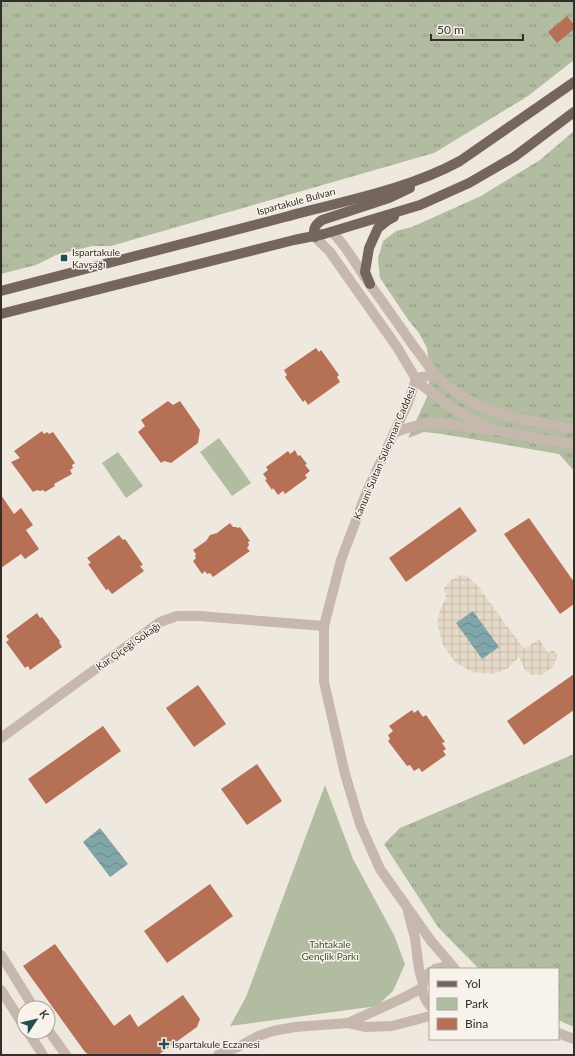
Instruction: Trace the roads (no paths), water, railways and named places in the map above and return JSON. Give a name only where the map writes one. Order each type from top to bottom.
[{"type":"main road","name":"Ispartakule Bulvarı","points":[[1,291],[414,182],[444,170],[460,161],[574,82]]},
{"type":"main road","points":[[370,284],[365,272],[366,262],[370,244],[378,228],[388,220],[469,183],[514,157],[574,112]]},
{"type":"main road","points":[[315,237],[314,229],[322,220],[389,198],[444,170]]},
{"type":"main road","points":[[1,314],[294,240],[315,237],[420,205]]},
{"type":"main road","points":[[306,211],[315,214],[332,232]]},
{"type":"street","points":[[332,232],[348,250],[424,361],[440,379]]},
{"type":"street","points":[[315,237],[330,252],[341,270],[397,347],[416,379],[452,408],[492,429]]},
{"type":"street","points":[[416,379],[425,376],[433,376],[440,379],[474,402],[506,416],[574,429]]},
{"type":"street","name":"Kanuni Sultan Süleyman Caddesi","points":[[416,379],[408,403],[367,490],[341,560],[324,626],[324,682],[345,774],[360,824],[380,869],[431,941],[453,968]]},
{"type":"street","points":[[394,433],[418,425],[433,423],[478,429],[492,429],[574,444]]},
{"type":"street","name":"Kar Çiçeği Sokağı","points":[[1,738],[160,622],[177,616],[199,616],[324,626]]},
{"type":"street","points":[[406,904],[415,938],[418,969],[426,1001],[429,1005]]},
{"type":"street","points":[[1,955],[29,1000]]},
{"type":"street","points":[[348,1023],[397,1002],[422,986],[426,975],[429,973]]},
{"type":"street","points":[[1,990],[16,1013]]},
{"type":"street","points":[[218,1055],[240,1046],[258,1036],[273,1031],[295,1027],[348,1023],[366,1027],[392,1026],[429,1016]]},
{"type":"street","points":[[559,1032],[574,1039]]},
{"type":"street","points":[[33,1040],[43,1055]]},
{"type":"street","points":[[55,1040],[66,1055]]},
{"type":"street","points":[[232,1055],[240,1046]]},
{"type":"water","points":[[473,611],[499,647],[482,659],[456,623]]},
{"type":"water","points":[[100,828],[128,864],[110,877],[83,842]]},
{"type":"place","name":"Ispartakule Kavşağı","points":[[64,258]]},
{"type":"place","name":"Ispartakule Eczanesi","points":[[164,1044]]},
{"type":"park label","name":"Tahtakale Gençlik Parkı","points":[[330,950]]}]
